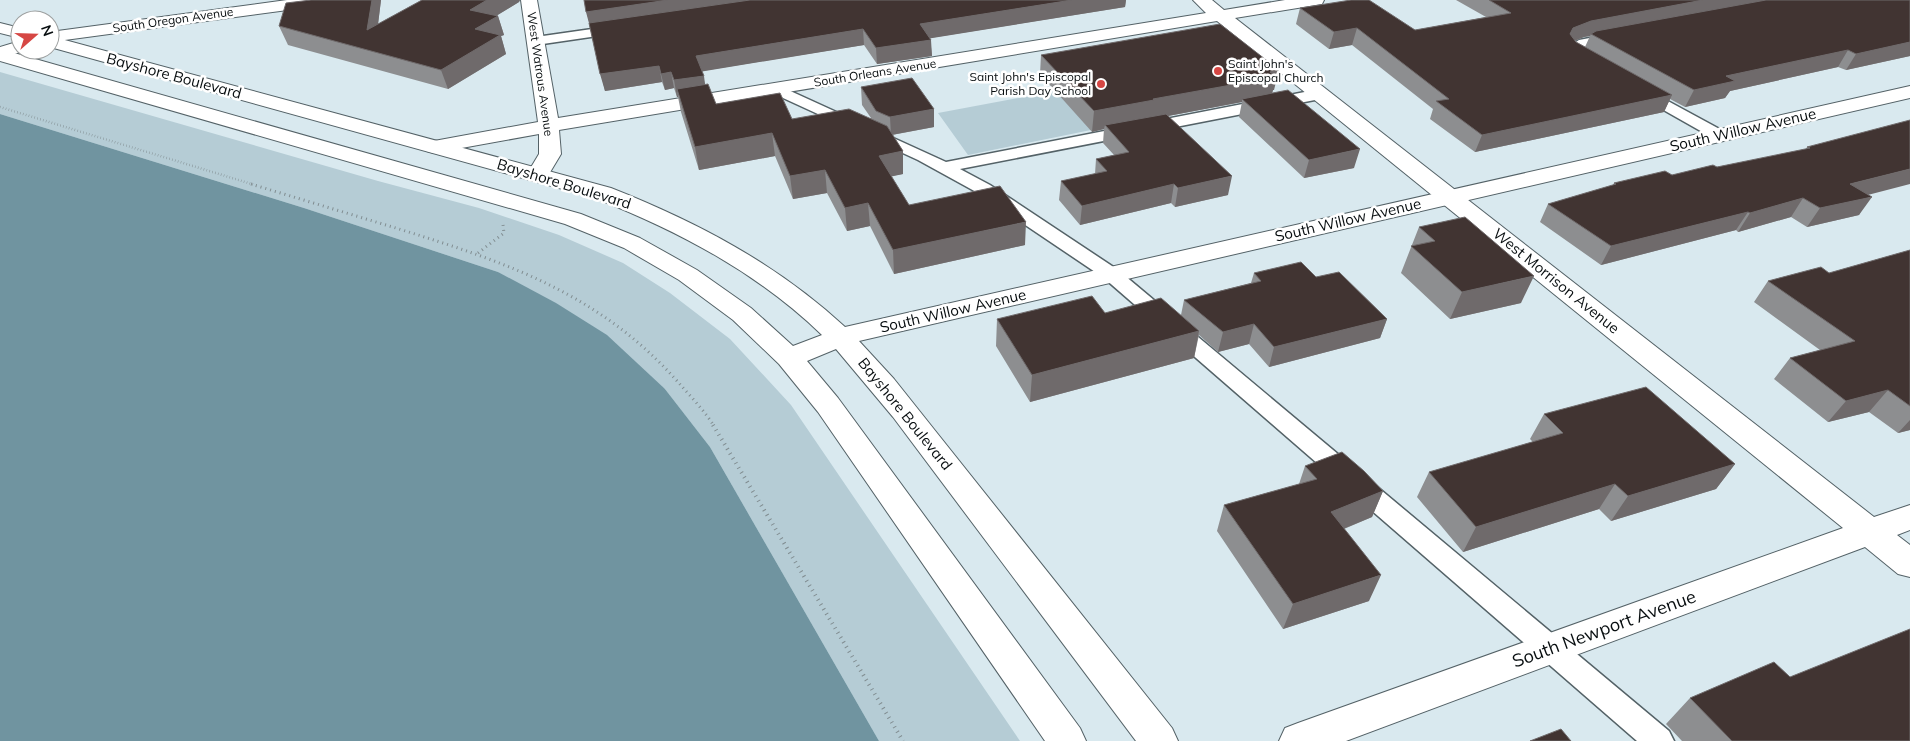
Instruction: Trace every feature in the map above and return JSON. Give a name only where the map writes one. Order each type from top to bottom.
[{"type":"street","name":"South Oregon Avenue","points":[[60,36],[326,0]]},
{"type":"street","name":"West Watrous Avenue","points":[[530,0],[549,126],[550,154],[538,174]]},
{"type":"street","name":"West Morrison Avenue","points":[[1201,0],[1910,564]]},
{"type":"street","name":"South Orleans Avenue","points":[[434,147],[549,126],[1316,0]]},
{"type":"street","name":"Bayshore Boulevard","points":[[60,45],[603,193],[651,212],[700,235],[758,270],[796,298],[842,337],[897,403],[1159,741]]},
{"type":"street","name":"Bayshore Boulevard","points":[[0,54],[572,219],[632,243],[688,275],[742,314],[788,358],[828,405],[1067,741]]},
{"type":"street","name":"South Willow Avenue","points":[[788,358],[842,337],[1449,196],[1910,92]]},
{"type":"street","name":"South Newport Avenue","points":[[1298,741],[1910,517]]},
{"type":"lane","points":[[536,41],[633,27]]},
{"type":"lane","points":[[1595,66],[1575,54],[1572,49],[1584,43],[1633,34]]},
{"type":"lane","points":[[1628,84],[1718,135]]},
{"type":"lane","points":[[776,89],[856,124],[944,167],[984,189],[1052,232],[1111,274],[1659,741]]},
{"type":"lane","points":[[944,167],[1320,94]]},
{"type":"path","points":[[0,107],[509,264],[578,299],[609,319],[651,353],[712,422],[903,741]]},
{"type":"path","points":[[477,253],[504,233],[502,220]]},
{"type":"shaded area","points":[[0,72],[378,181],[479,208],[559,235],[623,263],[670,293],[730,339],[791,405],[1020,741],[879,741],[710,447],[665,389],[498,272],[304,208],[0,114]]},
{"type":"shaded area","points":[[1056,91],[1091,130],[968,155],[938,113]]},
{"type":"shaded area","points":[[0,114],[304,208],[498,272],[556,303],[607,335],[665,389],[710,447],[879,741],[0,741]]},
{"type":"building","points":[[311,0],[372,0],[367,30],[422,0],[487,0],[470,10],[498,16],[475,29],[500,35],[441,70],[279,26],[286,3]]},
{"type":"building","points":[[584,0],[668,0],[586,12]]},
{"type":"building","points":[[750,0],[1072,0],[920,24],[931,40],[876,48],[863,29],[696,56],[704,76],[674,80],[671,72],[661,74],[659,66],[600,74],[589,23]]},
{"type":"building","points":[[1351,0],[1369,0],[1415,30],[1511,13],[1489,0],[1703,0],[1591,21],[1573,28],[1570,34],[1576,42],[1672,95],[1482,135],[1436,101],[1449,99],[1357,28],[1334,32],[1300,8]]},
{"type":"building","points":[[1766,0],[1910,0],[1910,42],[1856,54],[1848,50],[1726,76],[1735,81],[1694,90],[1591,34],[1596,31]]},
{"type":"building","points":[[1220,24],[1279,70],[1270,72],[1276,77],[1094,111],[1041,55]]},
{"type":"building","points":[[912,78],[934,109],[890,117],[876,111],[861,87]]},
{"type":"building","points":[[708,84],[716,104],[780,93],[792,119],[849,109],[887,126],[903,151],[879,156],[909,205],[1000,186],[1026,222],[893,250],[868,203],[845,208],[825,170],[790,176],[772,133],[695,147],[677,89]]},
{"type":"building","points":[[1288,90],[1360,149],[1309,160],[1242,99]]},
{"type":"building","points":[[1166,114],[1232,176],[1178,188],[1174,184],[1082,206],[1061,181],[1107,171],[1096,159],[1129,152],[1105,125]]},
{"type":"building","points":[[1910,120],[1910,169],[1850,184],[1872,197],[1820,208],[1803,198],[1750,213],[1611,246],[1548,204],[1616,184],[1614,183],[1665,171],[1672,175],[1713,165],[1717,167],[1810,148],[1807,147]]},
{"type":"building","points":[[1465,217],[1534,276],[1462,292],[1411,246],[1435,241],[1419,227]]},
{"type":"building","points":[[1910,250],[1910,406],[1888,390],[1846,401],[1790,358],[1855,341],[1768,281],[1821,267],[1829,273]]},
{"type":"building","points":[[1301,262],[1316,277],[1339,272],[1387,319],[1274,347],[1254,324],[1223,332],[1184,300],[1261,281],[1254,273]]},
{"type":"building","points":[[1092,296],[1105,313],[1161,298],[1199,331],[1032,375],[997,319]]},
{"type":"building","points":[[1646,387],[1735,464],[1628,496],[1615,484],[1476,527],[1429,472],[1563,433],[1544,414]]},
{"type":"building","points":[[1342,452],[1383,491],[1331,512],[1381,575],[1293,604],[1224,505],[1317,479],[1305,466]]},
{"type":"building","points":[[1910,629],[1910,741],[1732,741],[1690,698],[1774,662],[1790,677]]},
{"type":"building","points":[[1561,729],[1571,741],[1530,741]]},
{"type":"place","name":"Saint John's Episcopal Church","points":[[1218,71]]},
{"type":"place","name":"Saint John's Episcopal Parish Day School","points":[[1101,84]]}]
